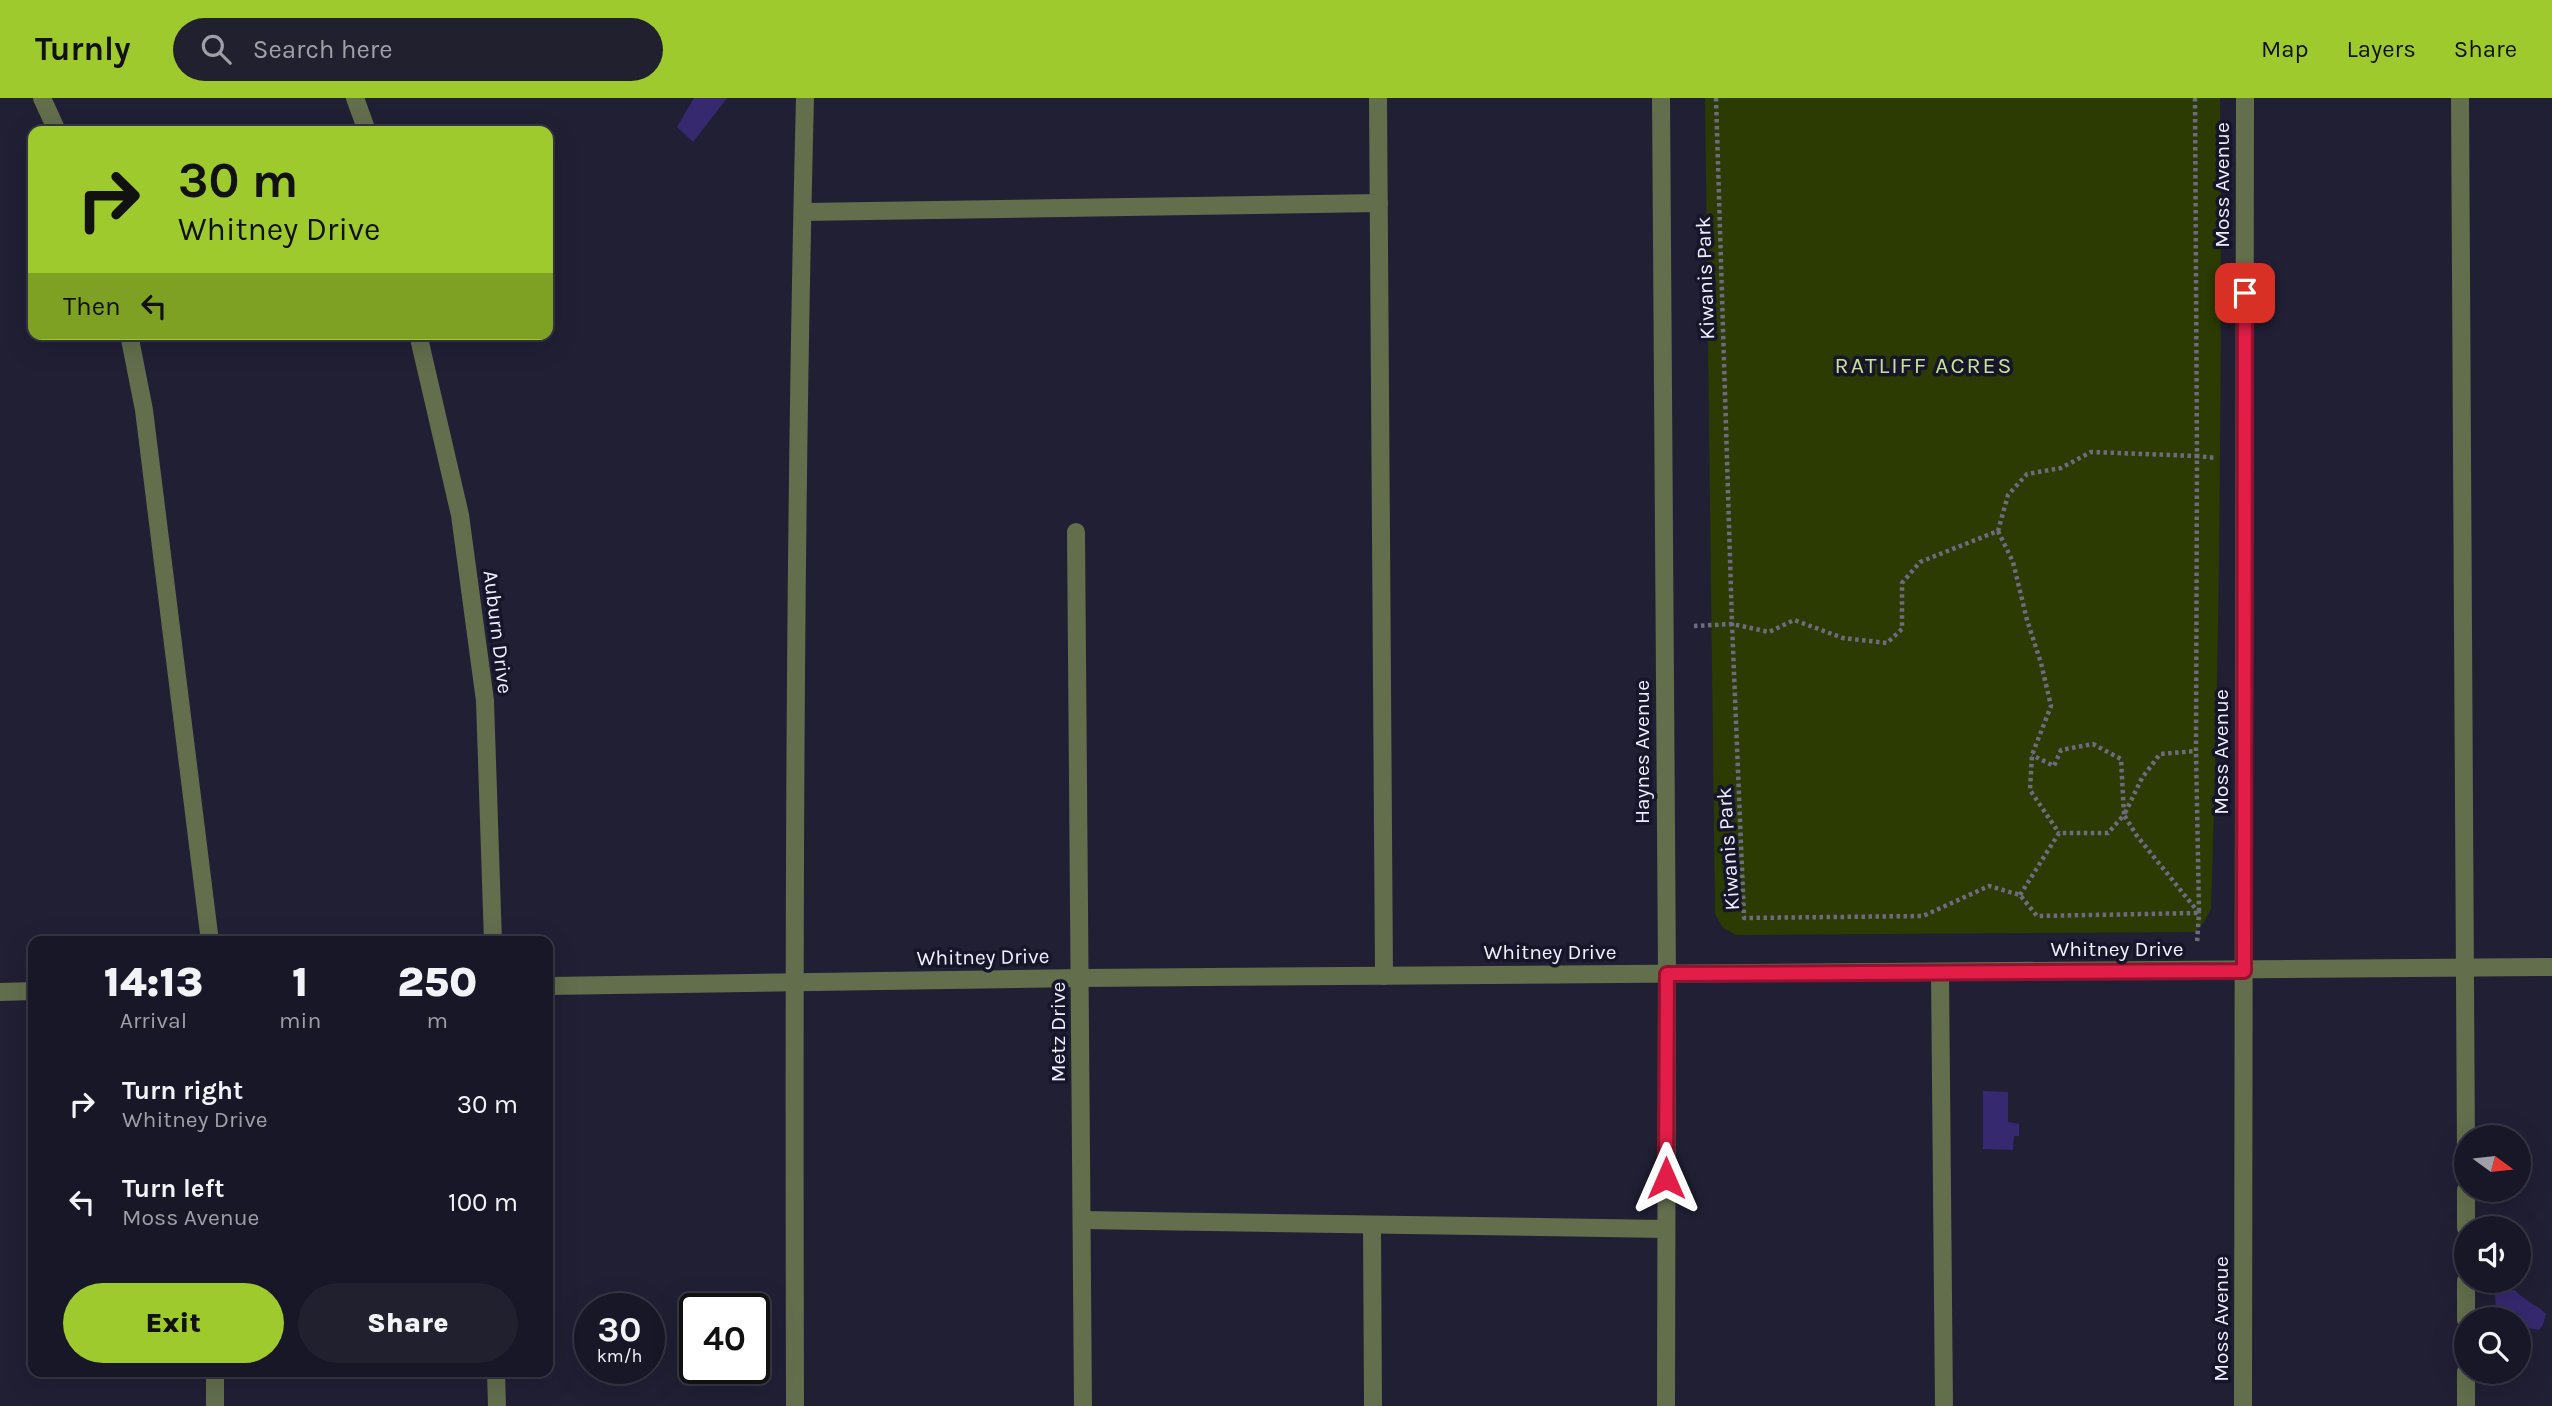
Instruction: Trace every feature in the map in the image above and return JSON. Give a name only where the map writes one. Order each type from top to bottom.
[{"type":"street","points":[[42,98],[55,126]]},
{"type":"street","points":[[355,98],[365,126]]},
{"type":"street","points":[[794,1406],[799,336],[806,98]]},
{"type":"street","points":[[1378,98],[1384,976]]},
{"type":"street","name":"Haynes Avenue","points":[[1661,98],[1667,974],[1666,1406]]},
{"type":"street","name":"Moss Avenue","points":[[2243,1406],[2245,98]]},
{"type":"street","points":[[2460,98],[2466,1125]]},
{"type":"street","points":[[803,212],[1379,203]]},
{"type":"street","points":[[130,340],[144,410],[209,936]]},
{"type":"street","name":"Auburn Drive","points":[[419,340],[460,515],[485,701],[492,936]]},
{"type":"street","name":"Metz Drive","points":[[1076,532],[1083,1406]]},
{"type":"street","name":"Whitney Drive","points":[[553,986],[1081,978],[2552,967]]},
{"type":"street","points":[[1940,973],[1944,1406]]},
{"type":"street","points":[[0,992],[28,991]]},
{"type":"street","points":[[1082,1220],[1666,1228]]},
{"type":"street","points":[[1372,1225],[1373,1406]]},
{"type":"street","points":[[215,1377],[215,1406]]},
{"type":"street","points":[[496,1377],[497,1406]]},
{"type":"street","points":[[2466,1384],[2466,1406]]},
{"type":"path","name":"Kiwanis Park","points":[[1716,98],[1744,918],[1923,916],[1989,886],[2020,895],[2037,916],[2199,913]]},
{"type":"path","points":[[2196,98],[2196,751],[2199,913]]},
{"type":"path","points":[[2059,833],[2030,790],[2032,755],[2051,706],[2042,663],[2027,620],[2013,562],[1998,531],[2008,495],[2027,474],[2061,468],[2091,452],[2197,456],[2245,461]]},
{"type":"path","points":[[1664,628],[1732,624],[1769,632],[1794,620],[1843,638],[1887,643],[1902,629],[1902,583],[1920,562],[1998,531]]},
{"type":"path","points":[[2032,755],[2054,766],[2060,750],[2093,744],[2121,759],[2124,814],[2137,836],[2199,913]]},
{"type":"path","points":[[2059,833],[2108,833],[2124,814],[2142,778],[2160,754],[2196,751]]},
{"type":"path","points":[[2020,895],[2059,833]]},
{"type":"green space","points":[[1705,98],[2220,98],[2220,504],[2211,909],[2195,932],[1736,935],[1723,928],[1715,914]]},
{"type":"shaded area","points":[[694,98],[727,98],[693,142],[677,127]]},
{"type":"shaded area","points":[[1983,1091],[2008,1092],[2008,1122],[2019,1124],[2019,1136],[2014,1136],[2013,1150],[1983,1149]]},
{"type":"shaded area","points":[[2518,1293],[2546,1314],[2543,1325],[2539,1330],[2531,1328],[2531,1307],[2496,1307],[2495,1294]]},
{"type":"district","name":"RATLIFF ACRES","points":[[1924,365]]},
{"type":"route","points":[[1666,1178],[1667,974],[2244,971],[2245,293]]}]
